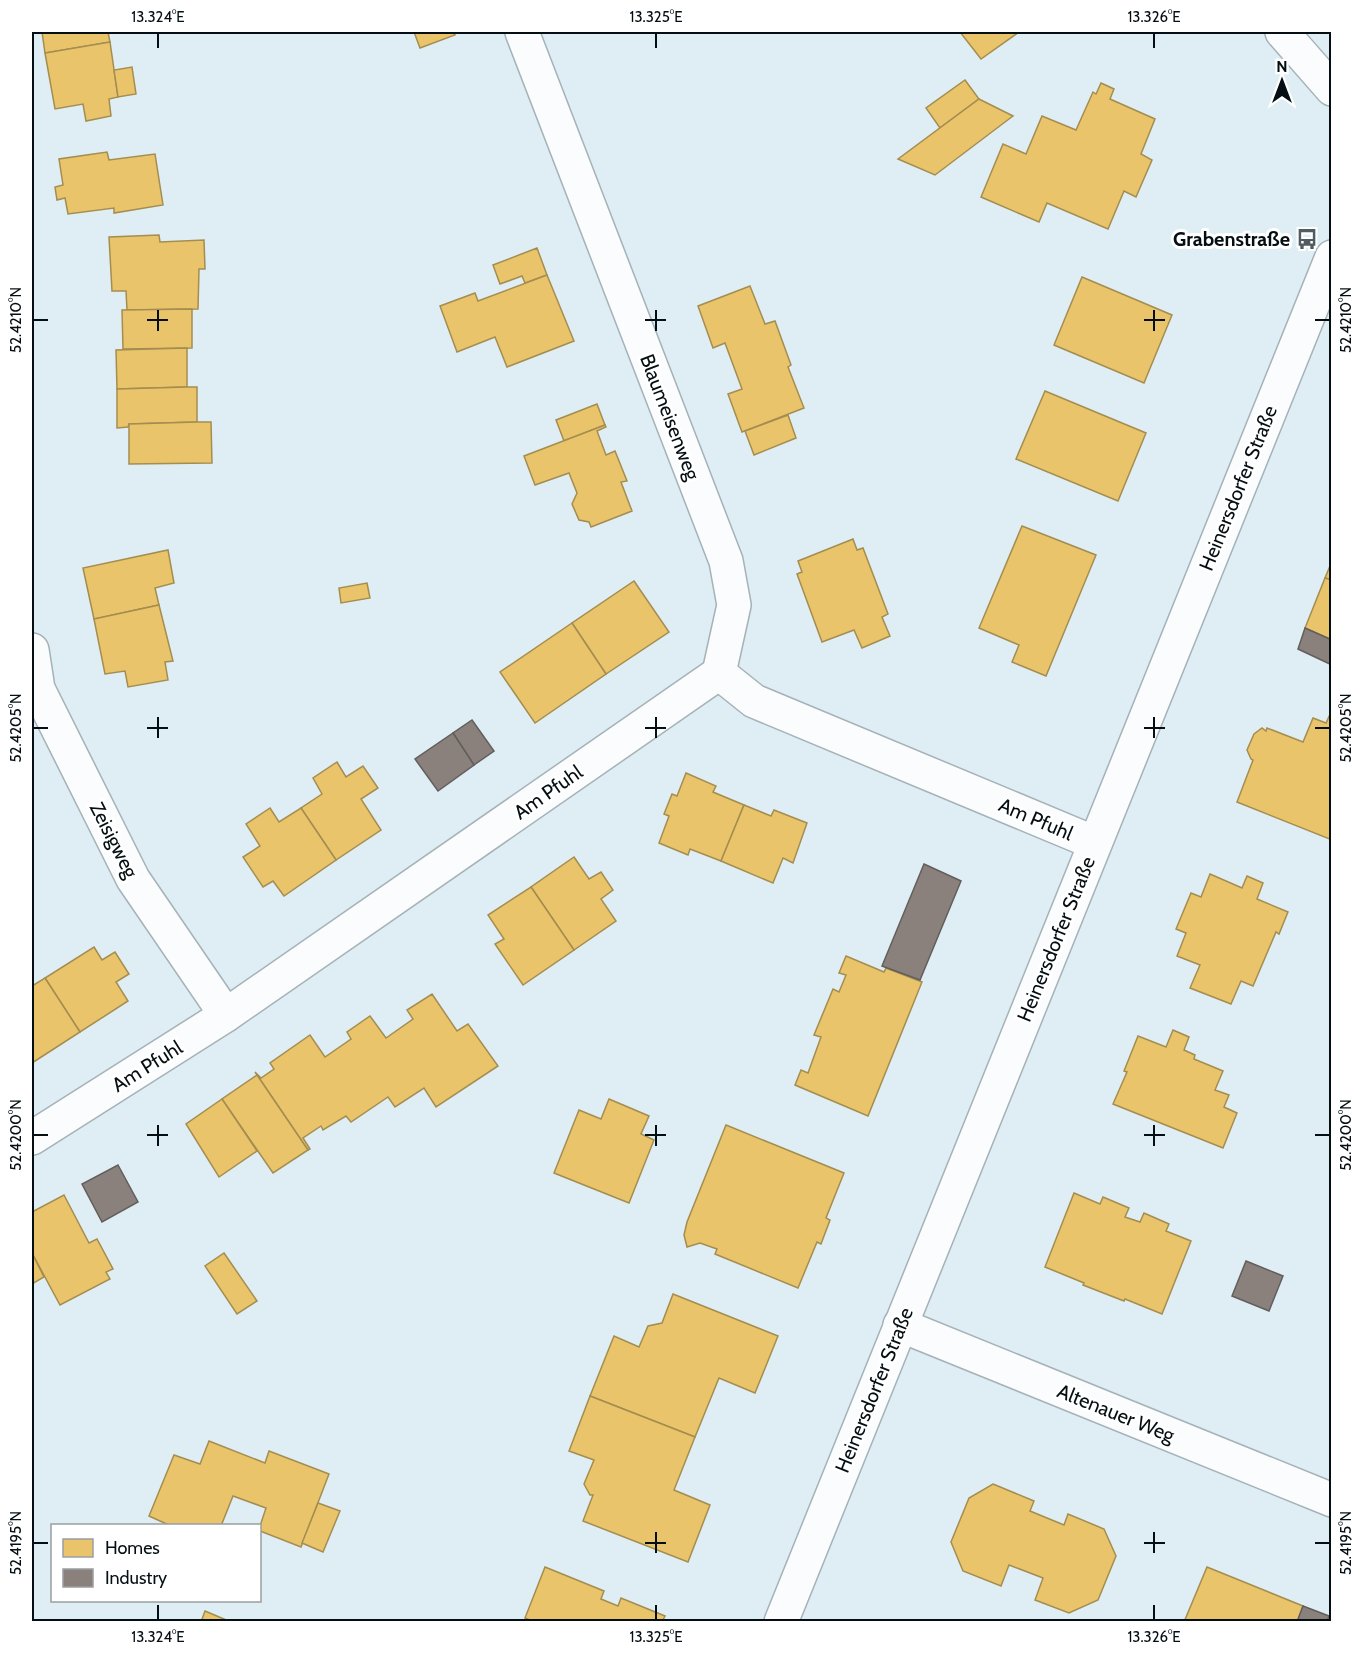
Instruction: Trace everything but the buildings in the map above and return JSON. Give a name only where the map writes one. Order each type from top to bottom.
[{"type":"street","name":"Blaumeisenweg","points":[[522,32],[726,561],[734,605],[718,673]]},
{"type":"street","points":[[1282,32],[1332,89]]},
{"type":"street","name":"Heinersdorfer Straße","points":[[781,1622],[1332,256]]},
{"type":"street","name":"Zeisigweg","points":[[32,650],[39,688],[133,879],[226,1015]]},
{"type":"street","name":"Am Pfuhl","points":[[32,1138],[226,1015],[718,673],[754,701],[1095,843]]},
{"type":"street","name":"Altenauer Weg","points":[[900,1325],[1332,1500]]},
{"type":"place","name":"Grabenstraße","points":[[1307,239]]}]
